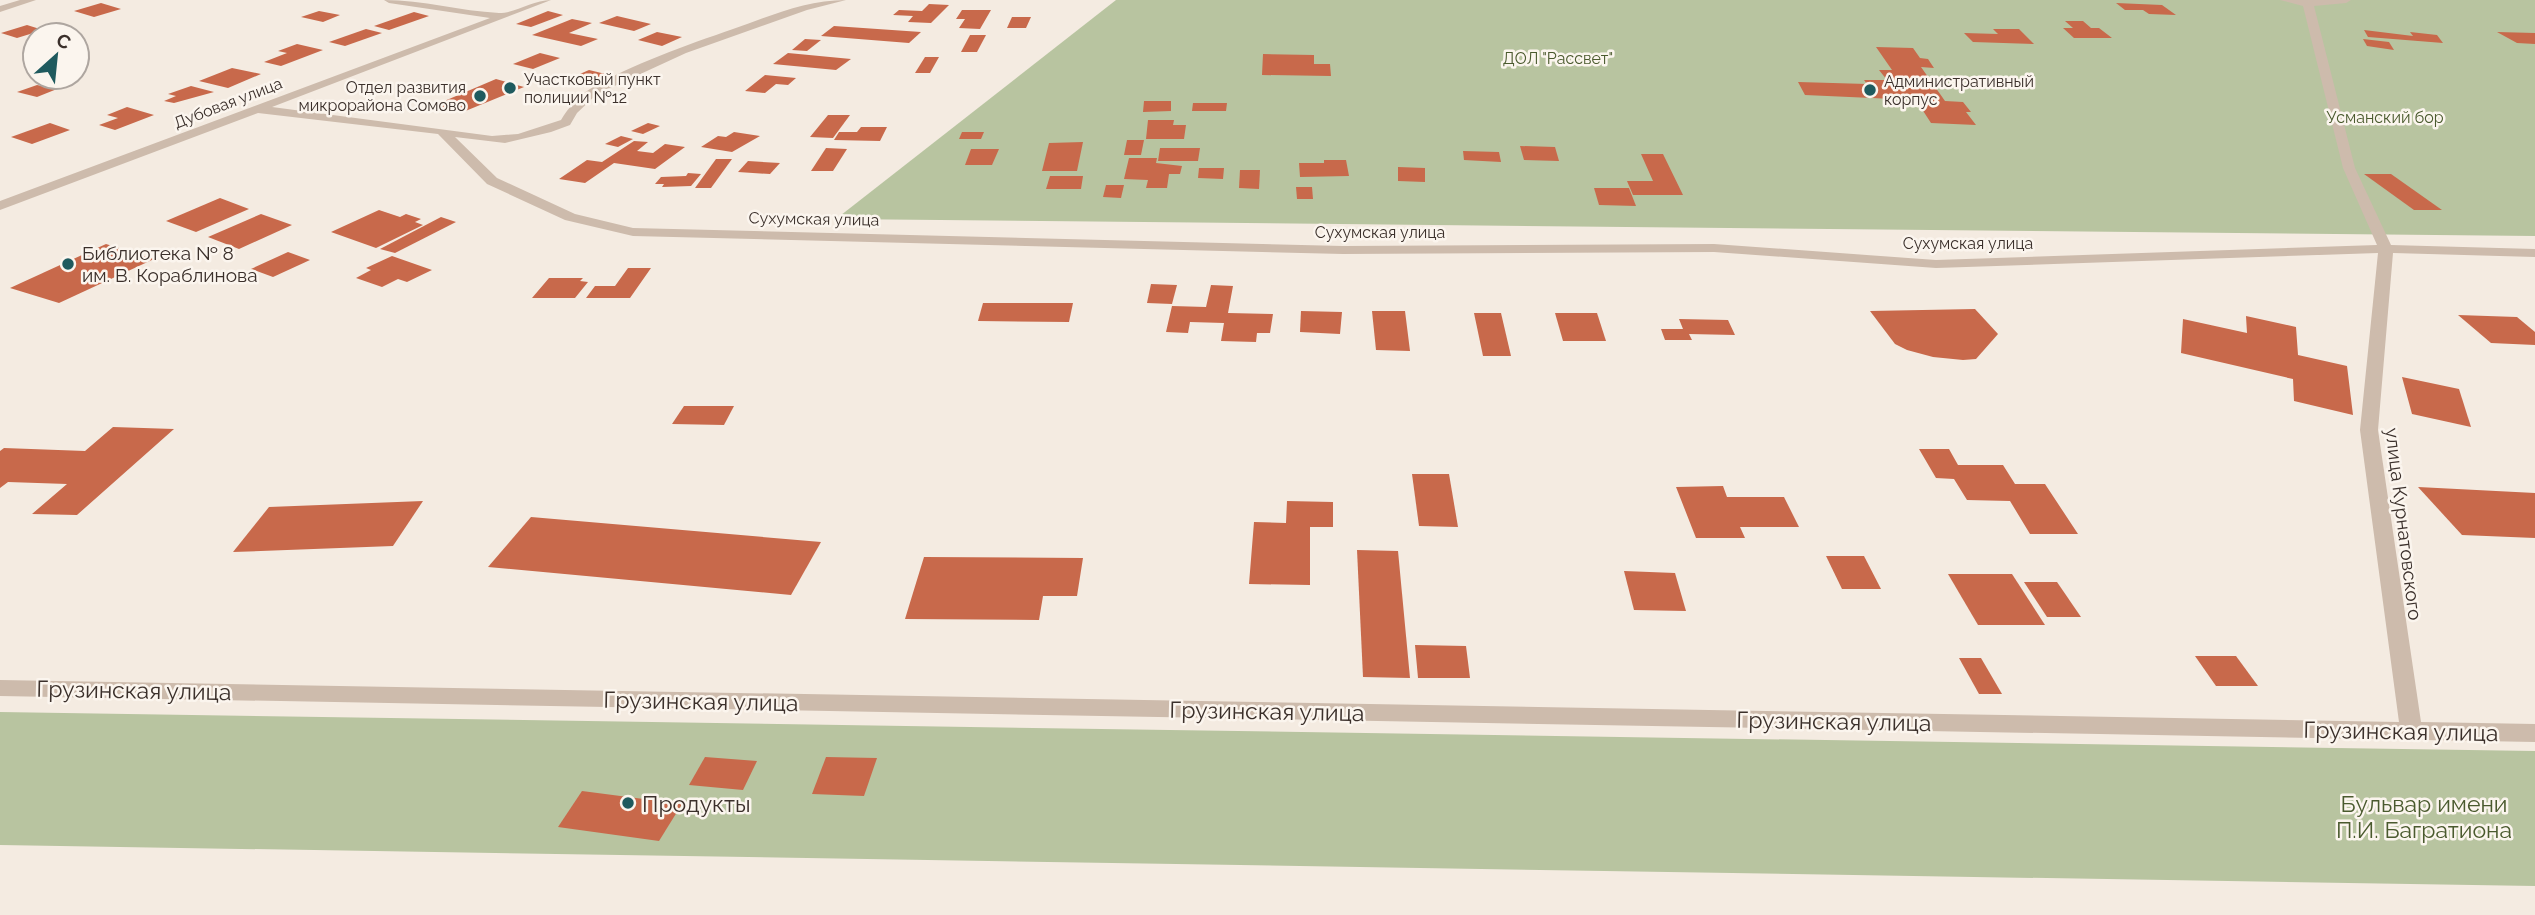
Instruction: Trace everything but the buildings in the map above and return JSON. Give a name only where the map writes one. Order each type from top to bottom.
[{"type":"street","points":[[0,9],[31,0]]},
{"type":"street","points":[[389,0],[502,17]]},
{"type":"street","name":"Дубовая улица","points":[[0,206],[546,0]]},
{"type":"street","points":[[257,109],[443,131],[489,141],[527,137],[566,122],[572,111],[593,92],[682,51],[804,8],[841,0]]},
{"type":"street","points":[[2286,0],[2346,0]]},
{"type":"street","name":"улица Курнатовского","points":[[2308,2],[2349,168],[2386,249],[2369,430],[2411,731]]},
{"type":"street","name":"Сухумская улица","points":[[443,131],[492,181],[570,218],[633,232],[1343,250],[1713,248],[1936,264],[2386,249],[2535,253]]},
{"type":"street","name":"Грузинская улица","points":[[0,688],[2535,733]]},
{"type":"green space","name":"Усманский бор","points":[[1116,0],[2535,0],[2535,236],[836,219]]},
{"type":"green space","name":"Бульвар имени П.И. Багратиона","points":[[0,712],[2535,751],[2535,886],[0,845]]},
{"type":"place","name":"Участковый пункт полиции №12","points":[[510,88]]},
{"type":"place","name":"Административный корпус","points":[[1870,90]]},
{"type":"place","name":"Отдел развития микрорайона Сомово","points":[[480,96]]},
{"type":"place","name":"Библиотека № 8 им. В. Кораблинова","points":[[68,264]]},
{"type":"place","name":"Продукты","points":[[628,803]]},
{"type":"park label","name":"ДОЛ \"Рассвет\"","points":[[1558,58]]}]
